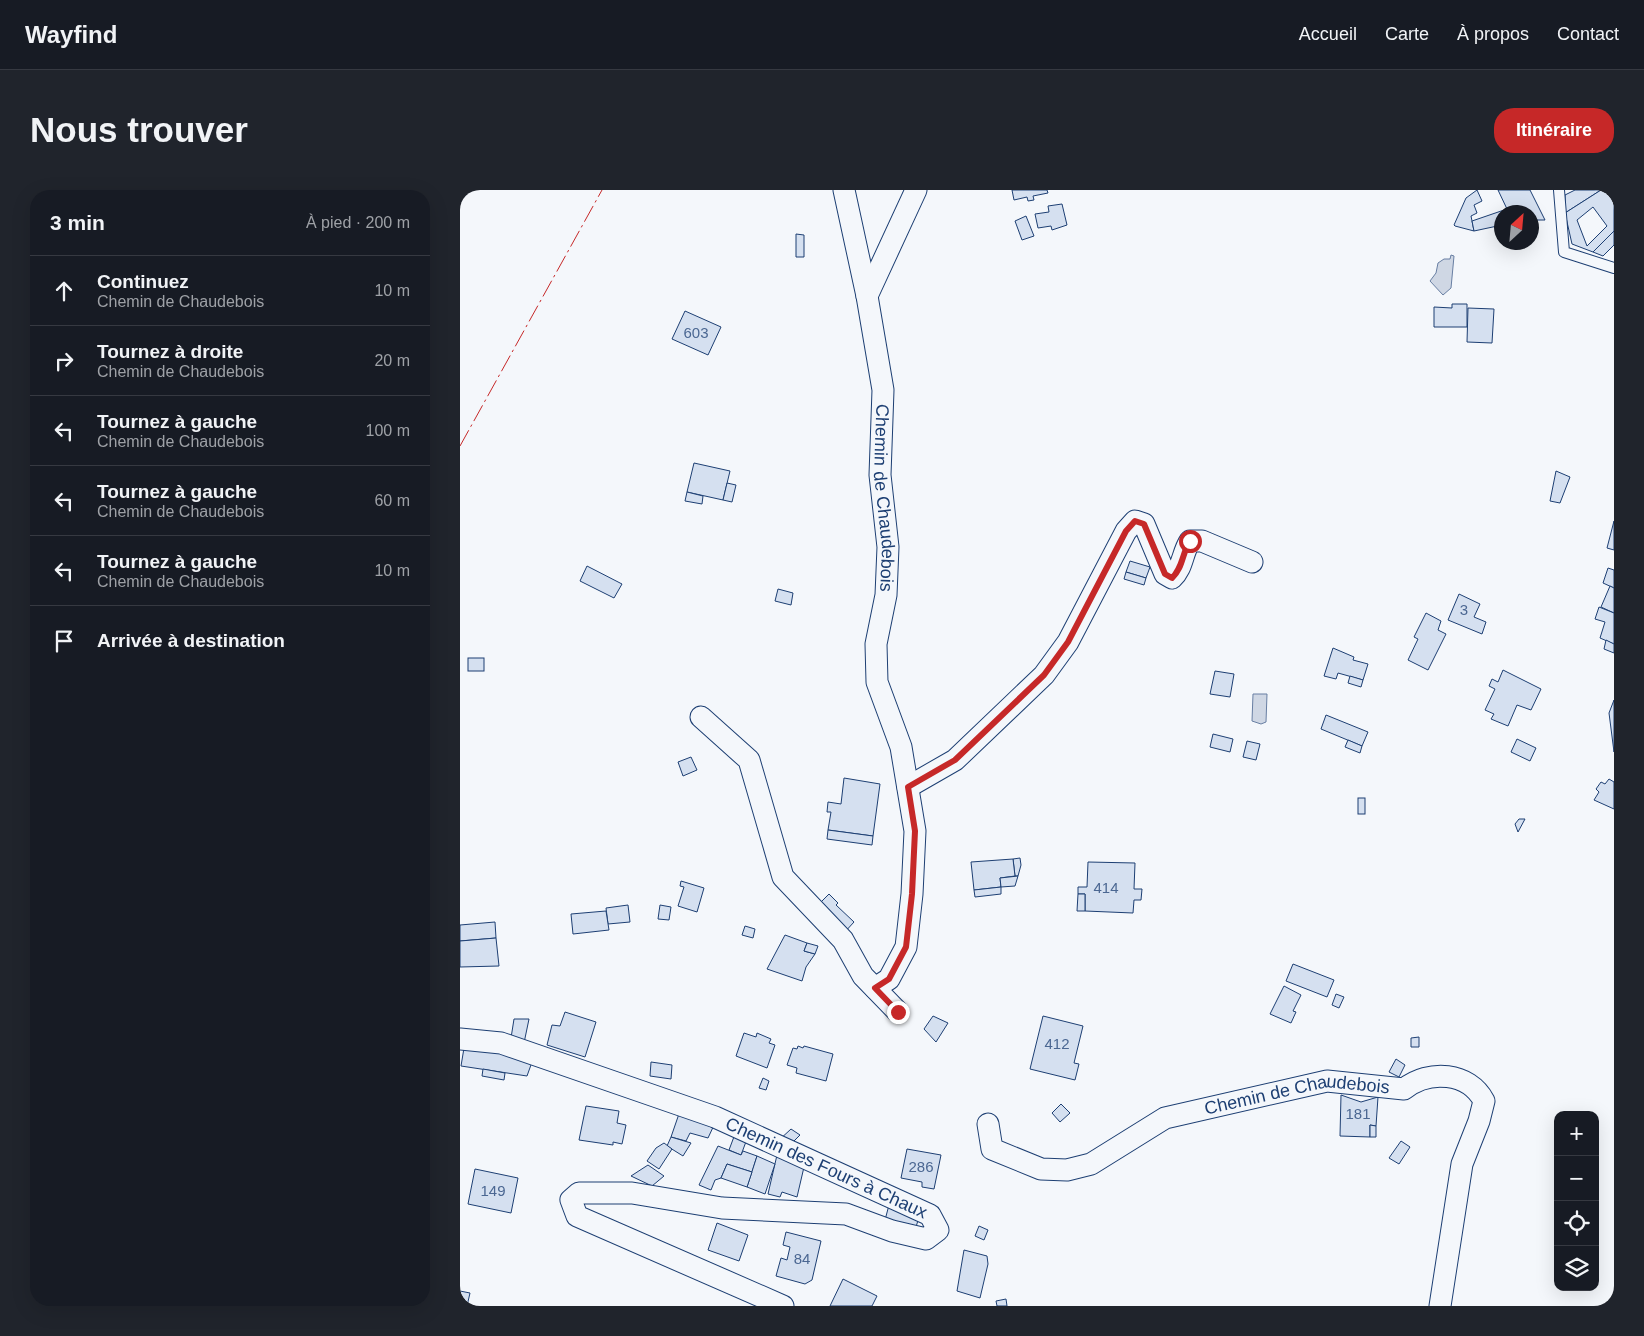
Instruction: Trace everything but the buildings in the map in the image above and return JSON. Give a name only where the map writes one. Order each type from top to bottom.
[{"type":"street","name":"Chemin de Chaudebois","points":[[844,190],[867,296],[883,390],[880,474],[888,547],[886,595],[876,644],[877,682],[901,746],[915,831],[912,894],[906,947],[889,979],[875,988]]},
{"type":"street","points":[[867,296],[916,190]]},
{"type":"street","points":[[908,787],[955,760],[1044,675],[1068,642],[1126,531],[1135,521],[1144,524],[1165,574],[1172,578],[1178,572],[1184,549],[1190,541],[1202,541],[1252,562]]},
{"type":"street","points":[[701,717],[749,760],[784,877],[843,940],[863,976],[898,1012]]},
{"type":"street","name":"Chemin des Fours à Chaux","points":[[460,1039],[501,1043],[715,1117],[930,1215],[938,1230],[926,1239],[892,1231],[846,1214],[722,1208],[632,1193],[579,1193],[571,1200],[577,1216],[783,1306]]},
{"type":"street","name":"Chemin de Chaudebois","points":[[988,1124],[992,1149],[1041,1169],[1066,1170],[1091,1164],[1165,1118],[1327,1081],[1404,1088],[1426,1077],[1455,1077],[1477,1089],[1484,1101],[1479,1121],[1462,1164],[1440,1306]]},
{"type":"lane","points":[[1559,190],[1564,252],[1614,268]]},
{"type":"shaded area","points":[[1451,255],[1454,256],[1451,288],[1443,295],[1430,281],[1436,273],[1438,263],[1444,259],[1450,259]]},
{"type":"shaded area","points":[[1253,694],[1267,694],[1266,722],[1261,724],[1252,721]]},
{"type":"power","points":[[460,446],[602,190]]},
{"type":"route","points":[[898,1012],[875,988],[889,979],[906,947],[912,894],[915,831],[908,787],[955,760],[1044,675],[1068,642],[1126,531],[1135,521],[1144,524],[1165,574],[1172,578],[1178,572],[1184,549],[1190,541]]}]
